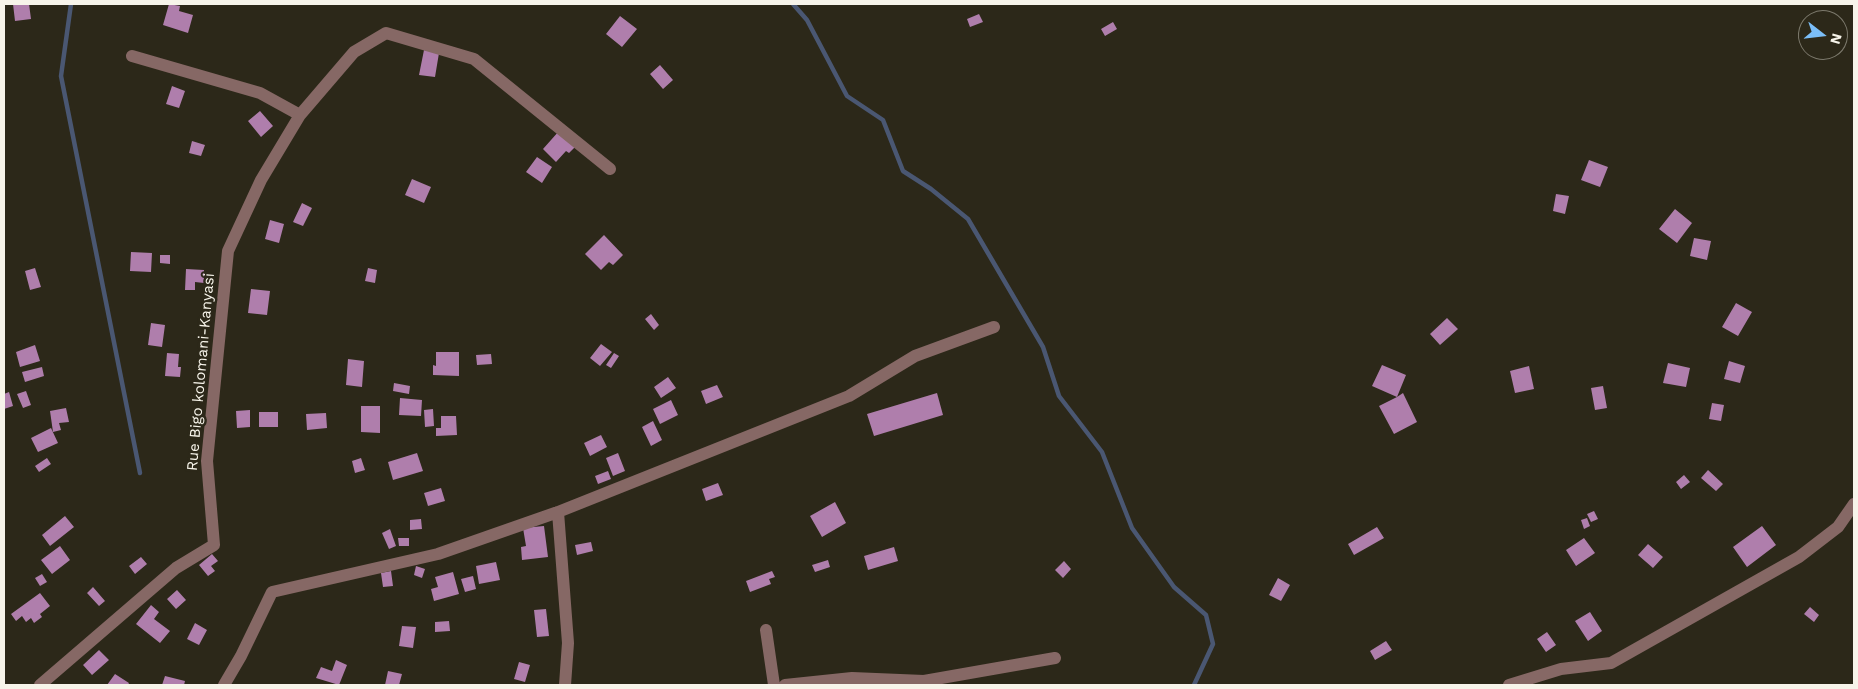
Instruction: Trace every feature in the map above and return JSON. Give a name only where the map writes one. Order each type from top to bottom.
[{"type":"street","name":"Rue Bigo kolomani-Kanyasi","points":[[40,685],[176,568],[214,545],[207,461],[228,251],[260,180],[300,115],[354,52],[386,33],[474,59],[610,169]]},
{"type":"street","points":[[132,56],[260,93],[300,115]]},
{"type":"street","points":[[224,685],[241,656],[272,592],[438,554],[558,512],[849,396],[916,356],[994,327]]},
{"type":"street","points":[[1509,685],[1561,669],[1611,663],[1799,557],[1838,527],[1854,504]]},
{"type":"street","points":[[558,512],[568,643],[565,685]]},
{"type":"street","points":[[766,630],[774,685]]},
{"type":"street","points":[[785,685],[852,678],[924,681],[1055,658]]},
{"type":"building","points":[[13,4],[29,4],[31,19],[15,21]]},
{"type":"building","points":[[169,4],[180,6],[179,11],[193,15],[188,33],[163,25]]},
{"type":"building","points":[[979,14],[983,22],[970,27],[967,19]]},
{"type":"building","points":[[620,16],[637,29],[622,47],[606,34]]},
{"type":"building","points":[[1113,22],[1117,29],[1105,36],[1101,29]]},
{"type":"building","points":[[424,50],[439,53],[435,77],[419,75]]},
{"type":"building","points":[[660,65],[673,80],[663,89],[650,74]]},
{"type":"building","points":[[172,86],[185,91],[179,108],[166,104]]},
{"type":"building","points":[[260,111],[273,126],[261,137],[248,121]]},
{"type":"building","points":[[559,131],[576,146],[569,153],[566,151],[556,162],[543,149]]},
{"type":"building","points":[[192,141],[205,145],[201,156],[189,153]]},
{"type":"building","points":[[537,157],[552,167],[542,183],[526,172]]},
{"type":"building","points":[[1589,160],[1608,167],[1600,187],[1581,180]]},
{"type":"building","points":[[412,179],[431,187],[424,203],[405,195]]},
{"type":"building","points":[[1556,194],[1569,196],[1565,214],[1553,211]]},
{"type":"building","points":[[302,203],[312,208],[303,226],[293,222]]},
{"type":"building","points":[[1675,209],[1692,223],[1677,243],[1659,229]]},
{"type":"building","points":[[270,220],[284,224],[279,243],[265,239]]},
{"type":"building","points":[[604,235],[623,255],[613,265],[609,262],[601,270],[585,254]]},
{"type":"building","points":[[1694,238],[1711,241],[1707,260],[1690,256]]},
{"type":"building","points":[[131,252],[152,253],[151,272],[130,271]]},
{"type":"building","points":[[160,255],[170,255],[170,264],[160,263]]},
{"type":"building","points":[[35,268],[41,287],[30,290],[25,271]]},
{"type":"building","points":[[368,268],[377,270],[375,283],[365,281]]},
{"type":"building","points":[[186,269],[204,270],[204,283],[195,282],[195,290],[185,290]]},
{"type":"building","points":[[251,289],[270,291],[267,315],[248,313]]},
{"type":"building","points":[[1736,303],[1752,312],[1738,336],[1722,327]]},
{"type":"building","points":[[651,314],[659,325],[654,330],[645,319]]},
{"type":"building","points":[[1447,318],[1458,329],[1440,345],[1430,334]]},
{"type":"building","points":[[151,323],[165,325],[162,347],[148,345]]},
{"type":"building","points":[[601,344],[612,352],[600,366],[590,358]]},
{"type":"building","points":[[35,345],[40,361],[20,367],[16,352]]},
{"type":"building","points":[[436,352],[459,352],[459,376],[433,375],[433,365],[436,366]]},
{"type":"building","points":[[167,353],[179,354],[178,367],[181,367],[180,377],[165,376]]},
{"type":"building","points":[[614,353],[619,356],[611,368],[606,365]]},
{"type":"building","points":[[491,354],[492,364],[477,365],[476,355]]},
{"type":"building","points":[[348,359],[364,361],[362,387],[346,385]]},
{"type":"building","points":[[1729,361],[1745,366],[1740,383],[1724,379]]},
{"type":"building","points":[[1668,363],[1690,368],[1686,387],[1663,383]]},
{"type":"building","points":[[1382,365],[1406,375],[1397,397],[1372,386]]},
{"type":"building","points":[[1529,366],[1534,389],[1515,393],[1510,371]]},
{"type":"building","points":[[42,367],[44,376],[25,382],[22,372]]},
{"type":"building","points":[[668,377],[676,388],[661,398],[654,387]]},
{"type":"building","points":[[394,383],[410,386],[409,394],[393,391]]},
{"type":"building","points":[[717,385],[723,397],[706,404],[701,391]]},
{"type":"building","points":[[1603,386],[1607,408],[1595,410],[1591,388]]},
{"type":"building","points":[[26,391],[31,405],[23,408],[17,394]]},
{"type":"building","points":[[9,392],[13,406],[4,409],[4,394]]},
{"type":"building","points":[[937,393],[943,415],[874,436],[867,414]]},
{"type":"building","points":[[1403,393],[1417,422],[1394,434],[1379,406]]},
{"type":"building","points":[[400,398],[422,400],[421,416],[399,415]]},
{"type":"building","points":[[671,400],[678,415],[660,424],[653,409]]},
{"type":"building","points":[[1712,403],[1724,405],[1721,421],[1709,419]]},
{"type":"building","points":[[361,406],[380,406],[380,433],[361,432]]},
{"type":"building","points":[[66,408],[69,422],[59,423],[61,430],[53,432],[50,411]]},
{"type":"building","points":[[433,409],[434,426],[425,427],[424,410]]},
{"type":"building","points":[[250,410],[250,427],[237,428],[236,411]]},
{"type":"building","points":[[259,412],[278,412],[278,427],[259,427]]},
{"type":"building","points":[[326,413],[327,428],[307,430],[306,414]]},
{"type":"building","points":[[441,416],[456,416],[457,435],[436,436],[436,428],[441,428]]},
{"type":"building","points":[[653,421],[662,440],[651,446],[642,427]]},
{"type":"building","points":[[51,428],[58,443],[38,452],[31,438]]},
{"type":"building","points":[[601,435],[607,447],[590,456],[584,443]]},
{"type":"building","points":[[417,453],[423,471],[393,480],[388,462]]},
{"type":"building","points":[[618,453],[625,471],[613,476],[606,458]]},
{"type":"building","points":[[47,458],[51,464],[39,472],[35,466]]},
{"type":"building","points":[[361,458],[365,470],[355,473],[352,461]]},
{"type":"building","points":[[1708,470],[1723,484],[1716,491],[1701,478]]},
{"type":"building","points":[[608,471],[611,479],[598,484],[595,476]]},
{"type":"building","points":[[1684,475],[1690,482],[1681,489],[1676,482]]},
{"type":"building","points":[[718,483],[723,495],[706,501],[702,489]]},
{"type":"building","points":[[441,488],[445,501],[428,506],[424,493]]},
{"type":"building","points":[[835,502],[846,523],[822,537],[810,516]]},
{"type":"building","points":[[1594,511],[1598,519],[1591,522],[1587,514]]},
{"type":"building","points":[[65,516],[74,527],[50,546],[42,535]]},
{"type":"building","points":[[1587,518],[1590,526],[1584,529],[1581,520]]},
{"type":"building","points":[[421,519],[422,529],[410,530],[410,520]]},
{"type":"building","points":[[544,526],[548,557],[522,560],[521,547],[526,546],[523,528]]},
{"type":"building","points":[[1762,526],[1776,545],[1747,567],[1733,547]]},
{"type":"building","points":[[1377,527],[1384,538],[1354,555],[1348,544]]},
{"type":"building","points":[[390,529],[396,546],[389,549],[382,533]]},
{"type":"building","points":[[398,538],[409,538],[409,546],[399,546]]},
{"type":"building","points":[[1584,538],[1595,553],[1576,566],[1566,550]]},
{"type":"building","points":[[591,542],[593,551],[577,555],[575,545]]},
{"type":"building","points":[[1648,544],[1663,557],[1653,568],[1638,555]]},
{"type":"building","points":[[60,546],[70,560],[52,574],[41,560]]},
{"type":"building","points":[[894,547],[898,561],[868,570],[864,556]]},
{"type":"building","points":[[212,554],[218,561],[211,566],[215,571],[208,576],[199,565]]},
{"type":"building","points":[[141,557],[147,564],[135,574],[129,566]]},
{"type":"building","points":[[828,560],[830,567],[815,572],[812,565]]},
{"type":"building","points":[[1064,561],[1071,569],[1063,578],[1055,570]]},
{"type":"building","points":[[496,562],[500,580],[479,584],[476,566]]},
{"type":"building","points":[[416,566],[425,569],[422,578],[414,575]]},
{"type":"building","points":[[391,571],[393,586],[383,587],[381,573]]},
{"type":"building","points":[[772,571],[775,577],[769,579],[771,584],[750,592],[746,581]]},
{"type":"building","points":[[453,572],[459,594],[434,601],[431,589],[438,587],[435,577]]},
{"type":"building","points":[[42,574],[47,582],[40,586],[35,578]]},
{"type":"building","points":[[473,576],[476,589],[465,592],[461,579]]},
{"type":"building","points":[[1278,578],[1290,585],[1281,601],[1269,595]]},
{"type":"building","points":[[93,587],[105,601],[99,606],[87,593]]},
{"type":"building","points":[[177,590],[186,600],[176,609],[167,599]]},
{"type":"building","points":[[40,593],[50,606],[40,614],[42,617],[34,623],[31,618],[26,622],[22,616],[16,621],[11,614]]},
{"type":"building","points":[[151,605],[159,612],[154,619],[170,631],[160,643],[136,624]]},
{"type":"building","points":[[1810,607],[1819,615],[1814,622],[1804,614]]},
{"type":"building","points":[[546,609],[549,636],[537,637],[534,610]]},
{"type":"building","points":[[1590,612],[1602,631],[1588,641],[1575,621]]},
{"type":"building","points":[[449,621],[450,631],[435,632],[435,622]]},
{"type":"building","points":[[195,623],[207,630],[199,645],[187,639]]},
{"type":"building","points":[[402,626],[416,627],[413,648],[399,646]]},
{"type":"building","points":[[1547,632],[1556,645],[1546,652],[1537,639]]},
{"type":"building","points":[[1386,641],[1392,650],[1375,660],[1370,651]]},
{"type":"building","points":[[99,650],[109,660],[92,675],[83,665]]},
{"type":"building","points":[[336,660],[347,665],[339,685],[316,678],[321,667],[332,671]]},
{"type":"building","points":[[519,662],[530,665],[525,682],[514,679]]},
{"type":"building","points":[[388,671],[402,674],[399,685],[385,685]]},
{"type":"building","points":[[115,674],[129,683],[128,685],[107,685]]},
{"type":"building","points":[[165,676],[185,681],[184,685],[162,685]]},
{"type":"waterway","points":[[71,4],[61,76],[140,473]]},
{"type":"waterway","points":[[793,4],[807,20],[847,96],[883,120],[903,171],[931,189],[968,219],[1043,347],[1059,396],[1102,452],[1132,528],[1174,587],[1206,615],[1213,644],[1194,685]]}]
